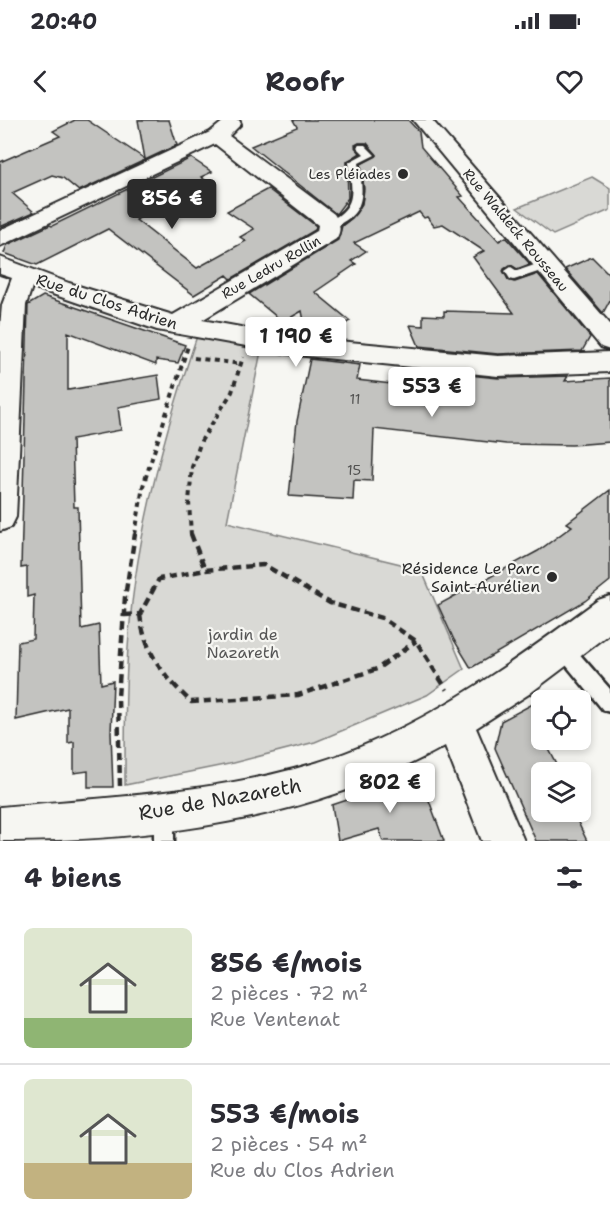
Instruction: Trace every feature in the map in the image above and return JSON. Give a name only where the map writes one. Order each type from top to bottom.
[{"type":"street","name":"Rue Waldeck Rousseau","points":[[422,120],[610,341]]},
{"type":"street","name":"Rue Ledru Rollin","points":[[185,326],[328,234],[327,222],[231,125]]},
{"type":"street","points":[[0,239],[231,125]]},
{"type":"street","points":[[0,517],[14,305],[12,269]]},
{"type":"street","name":"Rue du Clos Adrien","points":[[12,269],[61,289],[157,321],[251,338],[338,351],[498,366],[610,362]]},
{"type":"street","name":"Rue de Nazareth","points":[[0,827],[164,827],[264,795],[345,773],[403,748],[459,718],[563,648],[610,612]]},
{"type":"street","points":[[459,718],[503,841]]},
{"type":"lane","points":[[327,222],[344,219],[355,210],[357,199],[354,162],[370,155],[362,147]]},
{"type":"lane","points":[[327,222],[343,210],[347,204],[347,196]]},
{"type":"lane","points":[[511,271],[514,276],[546,265]]},
{"type":"lane","points":[[563,648],[610,702]]},
{"type":"path","points":[[118,765],[118,698],[124,615],[143,486],[185,326]]},
{"type":"path","points":[[205,570],[190,532],[189,502],[192,466],[201,441],[232,392],[251,338]]},
{"type":"path","points":[[194,358],[241,364]]},
{"type":"path","points":[[416,641],[377,669],[298,695],[191,702],[160,673],[141,633],[140,614],[159,579],[205,570],[264,565],[330,603],[382,618],[416,641],[459,718]]},
{"type":"path","points":[[124,615],[140,614]]},
{"type":"green space","points":[[592,177],[610,188],[610,210],[553,235],[517,208]]},
{"type":"green space","name":"jardin de Nazareth","points":[[197,336],[261,351],[227,522],[421,569],[464,669],[427,695],[315,742],[229,764],[125,785],[127,656],[135,580],[160,456]]},
{"type":"building","points":[[75,120],[87,120],[145,159],[138,120],[169,120],[177,145],[79,191],[63,178],[52,175],[12,193],[34,212],[0,227],[0,162],[60,136],[53,131]]},
{"type":"building","points":[[293,120],[408,120],[419,132],[421,147],[463,196],[459,197],[499,241],[506,237],[530,264],[517,269],[510,265],[504,269],[508,280],[515,282],[538,274],[590,337],[582,351],[498,354],[419,346],[410,325],[423,326],[423,315],[444,316],[444,311],[514,313],[473,257],[484,251],[443,224],[434,226],[427,217],[424,218],[419,212],[354,243],[366,251],[351,261],[356,264],[315,292],[350,321],[323,337],[307,336],[302,311],[283,322],[249,294],[338,240],[342,226],[352,218],[362,204],[364,189],[361,164],[377,155],[367,143],[355,145],[360,153],[347,162],[348,198],[336,214],[251,146],[297,127]]},
{"type":"building","points":[[191,158],[212,172],[201,177],[205,180],[140,213],[144,215],[136,220],[197,268],[246,241],[240,237],[254,229],[227,211],[268,189],[316,226],[315,230],[231,279],[227,275],[194,295],[108,229],[37,265],[4,253],[7,245],[52,226]]},
{"type":"building","points":[[592,257],[610,275],[610,300],[603,313],[565,269]]},
{"type":"building","points":[[43,296],[185,345],[178,363],[156,360],[156,365],[68,332],[68,390],[158,375],[161,399],[118,407],[121,430],[72,439],[74,507],[78,507],[81,629],[99,625],[101,684],[113,681],[111,733],[113,787],[88,787],[88,771],[74,773],[74,742],[68,743],[68,708],[16,720],[18,642],[33,639],[34,595],[27,597],[27,567],[21,568],[28,305]]},
{"type":"building","points":[[310,359],[360,365],[357,380],[409,386],[410,374],[431,376],[429,371],[498,378],[568,376],[565,381],[610,378],[610,442],[572,445],[506,444],[374,429],[372,481],[354,480],[353,500],[289,496],[297,421]]},
{"type":"building","name":"Résidence Le Parc Saint-Aurélien","points":[[610,490],[610,581],[585,601],[471,668],[454,640],[438,605],[538,551],[572,526],[567,523]]},
{"type":"building","points":[[531,705],[531,750],[549,750],[556,762],[531,762],[531,822],[578,822],[587,841],[536,841],[495,748],[501,721]]},
{"type":"building","points":[[420,776],[444,841],[383,841],[379,829],[338,841],[332,805]]},
{"type":"place","name":"Les Pléiades","points":[[403,174]]},
{"type":"place","name":"Résidence Le Parc Saint-Aurélien","points":[[552,577]]}]
